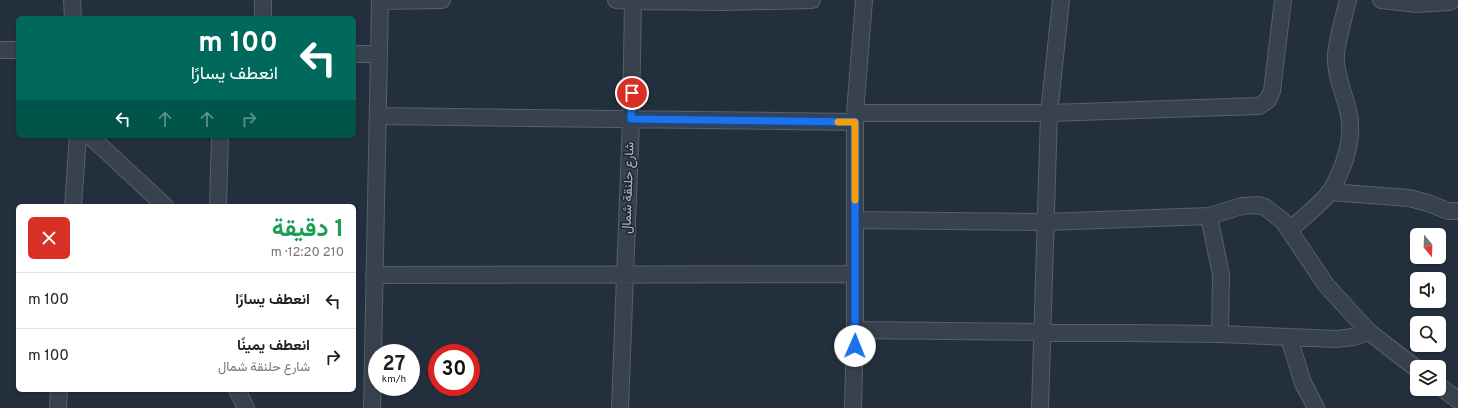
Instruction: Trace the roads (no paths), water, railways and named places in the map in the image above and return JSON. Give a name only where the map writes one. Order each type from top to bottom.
[{"type":"street","points":[[72,0],[73,16]]},
{"type":"street","points":[[263,16],[264,0]]},
{"type":"street","points":[[372,408],[380,0],[442,0]]},
{"type":"street","points":[[616,0],[812,0]]},
{"type":"street","points":[[853,408],[855,330],[855,117],[864,0]]},
{"type":"street","points":[[1040,408],[1049,113],[1061,0]]},
{"type":"street","points":[[378,116],[631,119],[855,117],[1049,113],[1260,106],[1268,100],[1272,91],[1283,0]]},
{"type":"street","points":[[1290,230],[1329,192],[1344,158],[1350,134],[1351,120],[1339,76],[1335,54],[1348,0]]},
{"type":"street","points":[[1381,0],[1417,4],[1454,0]]},
{"type":"street","name":"شارع حلنقة شمال","points":[[620,408],[631,119],[633,1]]},
{"type":"street","points":[[0,50],[16,50]]},
{"type":"street","points":[[356,54],[379,54]]},
{"type":"street","points":[[73,204],[78,138]]},
{"type":"street","points":[[92,138],[163,204]]},
{"type":"street","points":[[218,204],[220,138]]},
{"type":"street","points":[[1329,192],[1409,198],[1428,203],[1448,211],[1458,211]]},
{"type":"street","points":[[855,220],[1046,222],[1209,216],[1242,206],[1258,205],[1265,207],[1283,221],[1326,285],[1369,332],[1410,364]]},
{"type":"street","points":[[1209,216],[1221,275],[1220,334]]},
{"type":"street","points":[[374,275],[855,274]]},
{"type":"street","points":[[855,330],[1220,334],[1337,339],[1353,337],[1369,332]]},
{"type":"street","points":[[1289,338],[1303,383],[1316,408]]},
{"type":"street","points":[[1446,391],[1458,400]]},
{"type":"street","points":[[58,408],[59,392]]},
{"type":"street","points":[[238,392],[246,408]]}]
